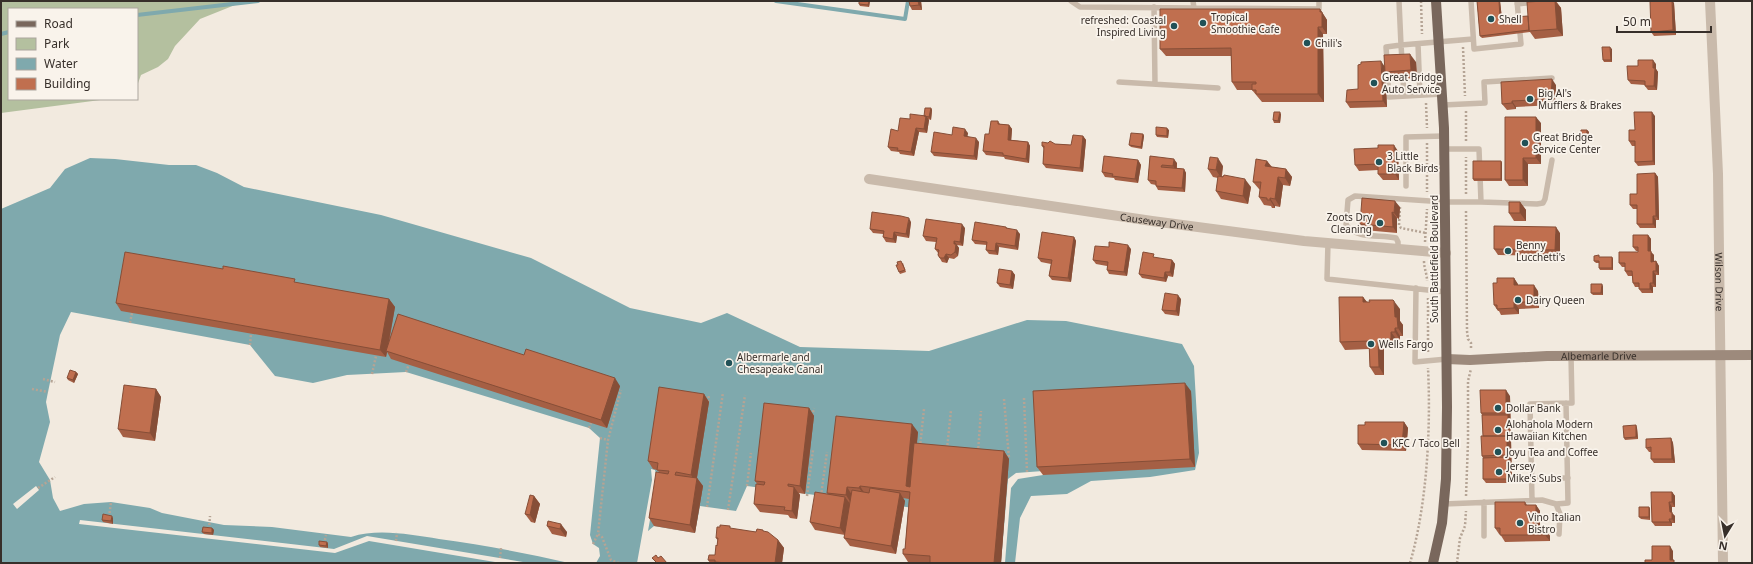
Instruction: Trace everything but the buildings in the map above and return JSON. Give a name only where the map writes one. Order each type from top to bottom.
[{"type":"main road","name":"South Battlefield Boulevard","points":[[1433,563],[1442,523],[1446,479],[1447,359],[1445,149],[1436,1]]},
{"type":"street","name":"Wilson Drive","points":[[1710,1],[1718,174],[1722,355],[1723,563]]},
{"type":"street","name":"Causeway Drive","points":[[869,179],[1152,221],[1328,243],[1446,253]]},
{"type":"street","name":"Albemarle Drive","points":[[1447,359],[1470,360],[1571,356],[1752,355]]},
{"type":"lane","points":[[1071,1],[1080,6],[1319,9],[1319,1]]},
{"type":"lane","points":[[1193,1],[1194,8]]},
{"type":"lane","points":[[1399,1],[1402,62]]},
{"type":"lane","points":[[1471,1],[1474,49],[1521,44],[1517,2],[1545,1]]},
{"type":"lane","points":[[1154,7],[1155,84]]},
{"type":"lane","points":[[1473,39],[1439,43],[1386,46],[1389,97],[1420,95],[1466,104],[1485,103],[1484,82],[1552,78]]},
{"type":"lane","points":[[1418,44],[1420,95]]},
{"type":"lane","points":[[1403,79],[1404,96]]},
{"type":"lane","points":[[1119,82],[1218,88]]},
{"type":"lane","points":[[1406,186],[1406,137],[1444,136]]},
{"type":"lane","points":[[1445,149],[1479,149],[1481,202]]},
{"type":"lane","points":[[1398,249],[1398,242],[1396,238],[1358,234],[1350,230],[1346,225],[1346,208],[1348,200],[1355,196],[1445,202],[1543,203],[1552,160]]},
{"type":"lane","points":[[1328,243],[1327,278],[1446,292]]},
{"type":"lane","points":[[1416,288],[1415,362],[1447,359]]},
{"type":"lane","points":[[1532,500],[1530,404],[1572,403],[1571,356]]},
{"type":"lane","points":[[1444,504],[1532,500],[1542,500],[1556,504],[1568,503],[1566,403]]},
{"type":"lane","points":[[1532,478],[1568,478]]},
{"type":"lane","points":[[1484,502],[1484,536]]},
{"type":"lane","points":[[1556,504],[1560,514],[1559,534]]},
{"type":"path","points":[[1458,563],[1460,538],[1466,526],[1468,380],[1471,373],[1471,343],[1468,339],[1467,331],[1466,104],[1463,40]]},
{"type":"path","points":[[1401,200],[1399,225],[1401,228],[1426,233]]},
{"type":"path","points":[[130,323],[132,313]]},
{"type":"path","points":[[250,345],[251,334]]},
{"type":"path","points":[[372,374],[376,356]]},
{"type":"path","points":[[406,372],[408,364]]},
{"type":"path","points":[[43,379],[55,382]]},
{"type":"path","points":[[32,389],[48,392]]},
{"type":"path","points":[[593,544],[598,534],[608,440],[620,390]]},
{"type":"path","points":[[707,507],[723,392]]},
{"type":"path","points":[[708,402],[709,394]]},
{"type":"path","points":[[728,510],[745,395]]},
{"type":"path","points":[[1024,398],[1027,472]]},
{"type":"path","points":[[1004,399],[1009,458]]},
{"type":"path","points":[[812,416],[814,408]]},
{"type":"path","points":[[919,451],[924,409]]},
{"type":"path","points":[[947,454],[951,410]]},
{"type":"path","points":[[977,456],[981,411]]},
{"type":"path","points":[[589,428],[591,423]]},
{"type":"path","points":[[600,438],[608,440]]},
{"type":"path","points":[[807,496],[813,450]]},
{"type":"path","points":[[821,499],[827,452]]},
{"type":"path","points":[[747,486],[751,453]]},
{"type":"path","points":[[38,488],[55,477]]},
{"type":"path","points":[[109,517],[111,502]]},
{"type":"path","points":[[209,529],[210,516]]},
{"type":"path","points":[[396,541],[397,533]]},
{"type":"path","points":[[598,534],[602,537],[611,560],[619,563]]},
{"type":"path","points":[[324,544],[326,535]]},
{"type":"path","points":[[500,558],[501,548]]},
{"type":"green space","points":[[1,1],[238,1],[235,5],[200,19],[175,46],[168,59],[158,67],[141,75],[138,83],[138,8],[8,8],[8,100],[100,100],[1,113]]},
{"type":"water","name":"Albermarle and Chesapeake Canal","points":[[90,158],[115,159],[169,165],[196,165],[217,173],[244,187],[381,215],[531,258],[630,308],[701,323],[727,313],[800,347],[929,351],[1027,320],[1066,321],[1182,344],[1194,366],[1199,453],[1195,470],[1150,477],[1091,481],[1067,494],[1031,496],[1020,518],[1015,563],[932,563],[914,508],[747,486],[736,511],[700,506],[695,533],[654,526],[648,531],[643,563],[596,563],[600,556],[599,548],[593,544],[590,535],[600,438],[589,428],[406,372],[347,375],[313,383],[275,376],[250,345],[71,312],[60,335],[46,402],[50,422],[39,462],[50,480],[53,498],[60,511],[84,504],[111,502],[150,508],[162,513],[224,525],[272,527],[351,537],[373,533],[406,534],[455,541],[569,563],[1,563],[1,209],[50,188],[65,169]]},
{"type":"pier","points":[[651,469],[655,470],[657,480],[648,531],[651,532],[645,563],[637,563],[652,480]]},
{"type":"pier","points":[[1043,471],[1043,475],[1018,479],[1011,488],[1005,563],[1001,563],[1008,479],[1016,473]]},
{"type":"pier","points":[[36,486],[39,490],[17,509],[13,504]]},
{"type":"pier","points":[[80,520],[334,549],[367,536],[529,563],[501,563],[369,541],[335,553],[79,524]]},
{"type":"waterway","points":[[138,15],[258,1]]},
{"type":"waterway","points":[[776,1],[905,19],[908,1]]},
{"type":"waterway","points":[[1,34],[8,32]]},
{"type":"place","name":"Shell","points":[[1491,19]]},
{"type":"place","name":"Tropical Smoothie Cafe","points":[[1203,23]]},
{"type":"place","name":"refreshed: Coastal Inspired Living","points":[[1174,26]]},
{"type":"place","name":"Chili's","points":[[1307,43]]},
{"type":"place","name":"Great Bridge Auto Service","points":[[1374,83]]},
{"type":"place","name":"Big Al's Mufflers & Brakes","points":[[1530,99]]},
{"type":"place","name":"Great Bridge Service Center","points":[[1525,143]]},
{"type":"place","name":"3 Little Black Birds","points":[[1379,162]]},
{"type":"place","name":"Zoots Dry Cleaning","points":[[1380,223]]},
{"type":"place","name":"Benny Lucchetti's","points":[[1508,251]]},
{"type":"place","name":"Dairy Queen","points":[[1518,300]]},
{"type":"place","name":"Wells Fargo","points":[[1371,344]]},
{"type":"place","name":"Albermarle and Chesapeake Canal","points":[[729,363]]},
{"type":"place","name":"Dollar Bank","points":[[1498,408]]},
{"type":"place","name":"Alohahola Modern Hawaiian Kitchen","points":[[1498,430]]},
{"type":"place","name":"KFC / Taco Bell","points":[[1384,443]]},
{"type":"place","name":"Joyu Tea and Coffee","points":[[1498,452]]},
{"type":"place","name":"Jersey Mike's Subs","points":[[1499,472]]},
{"type":"place","name":"Vino Italian Bistro","points":[[1520,523]]}]
